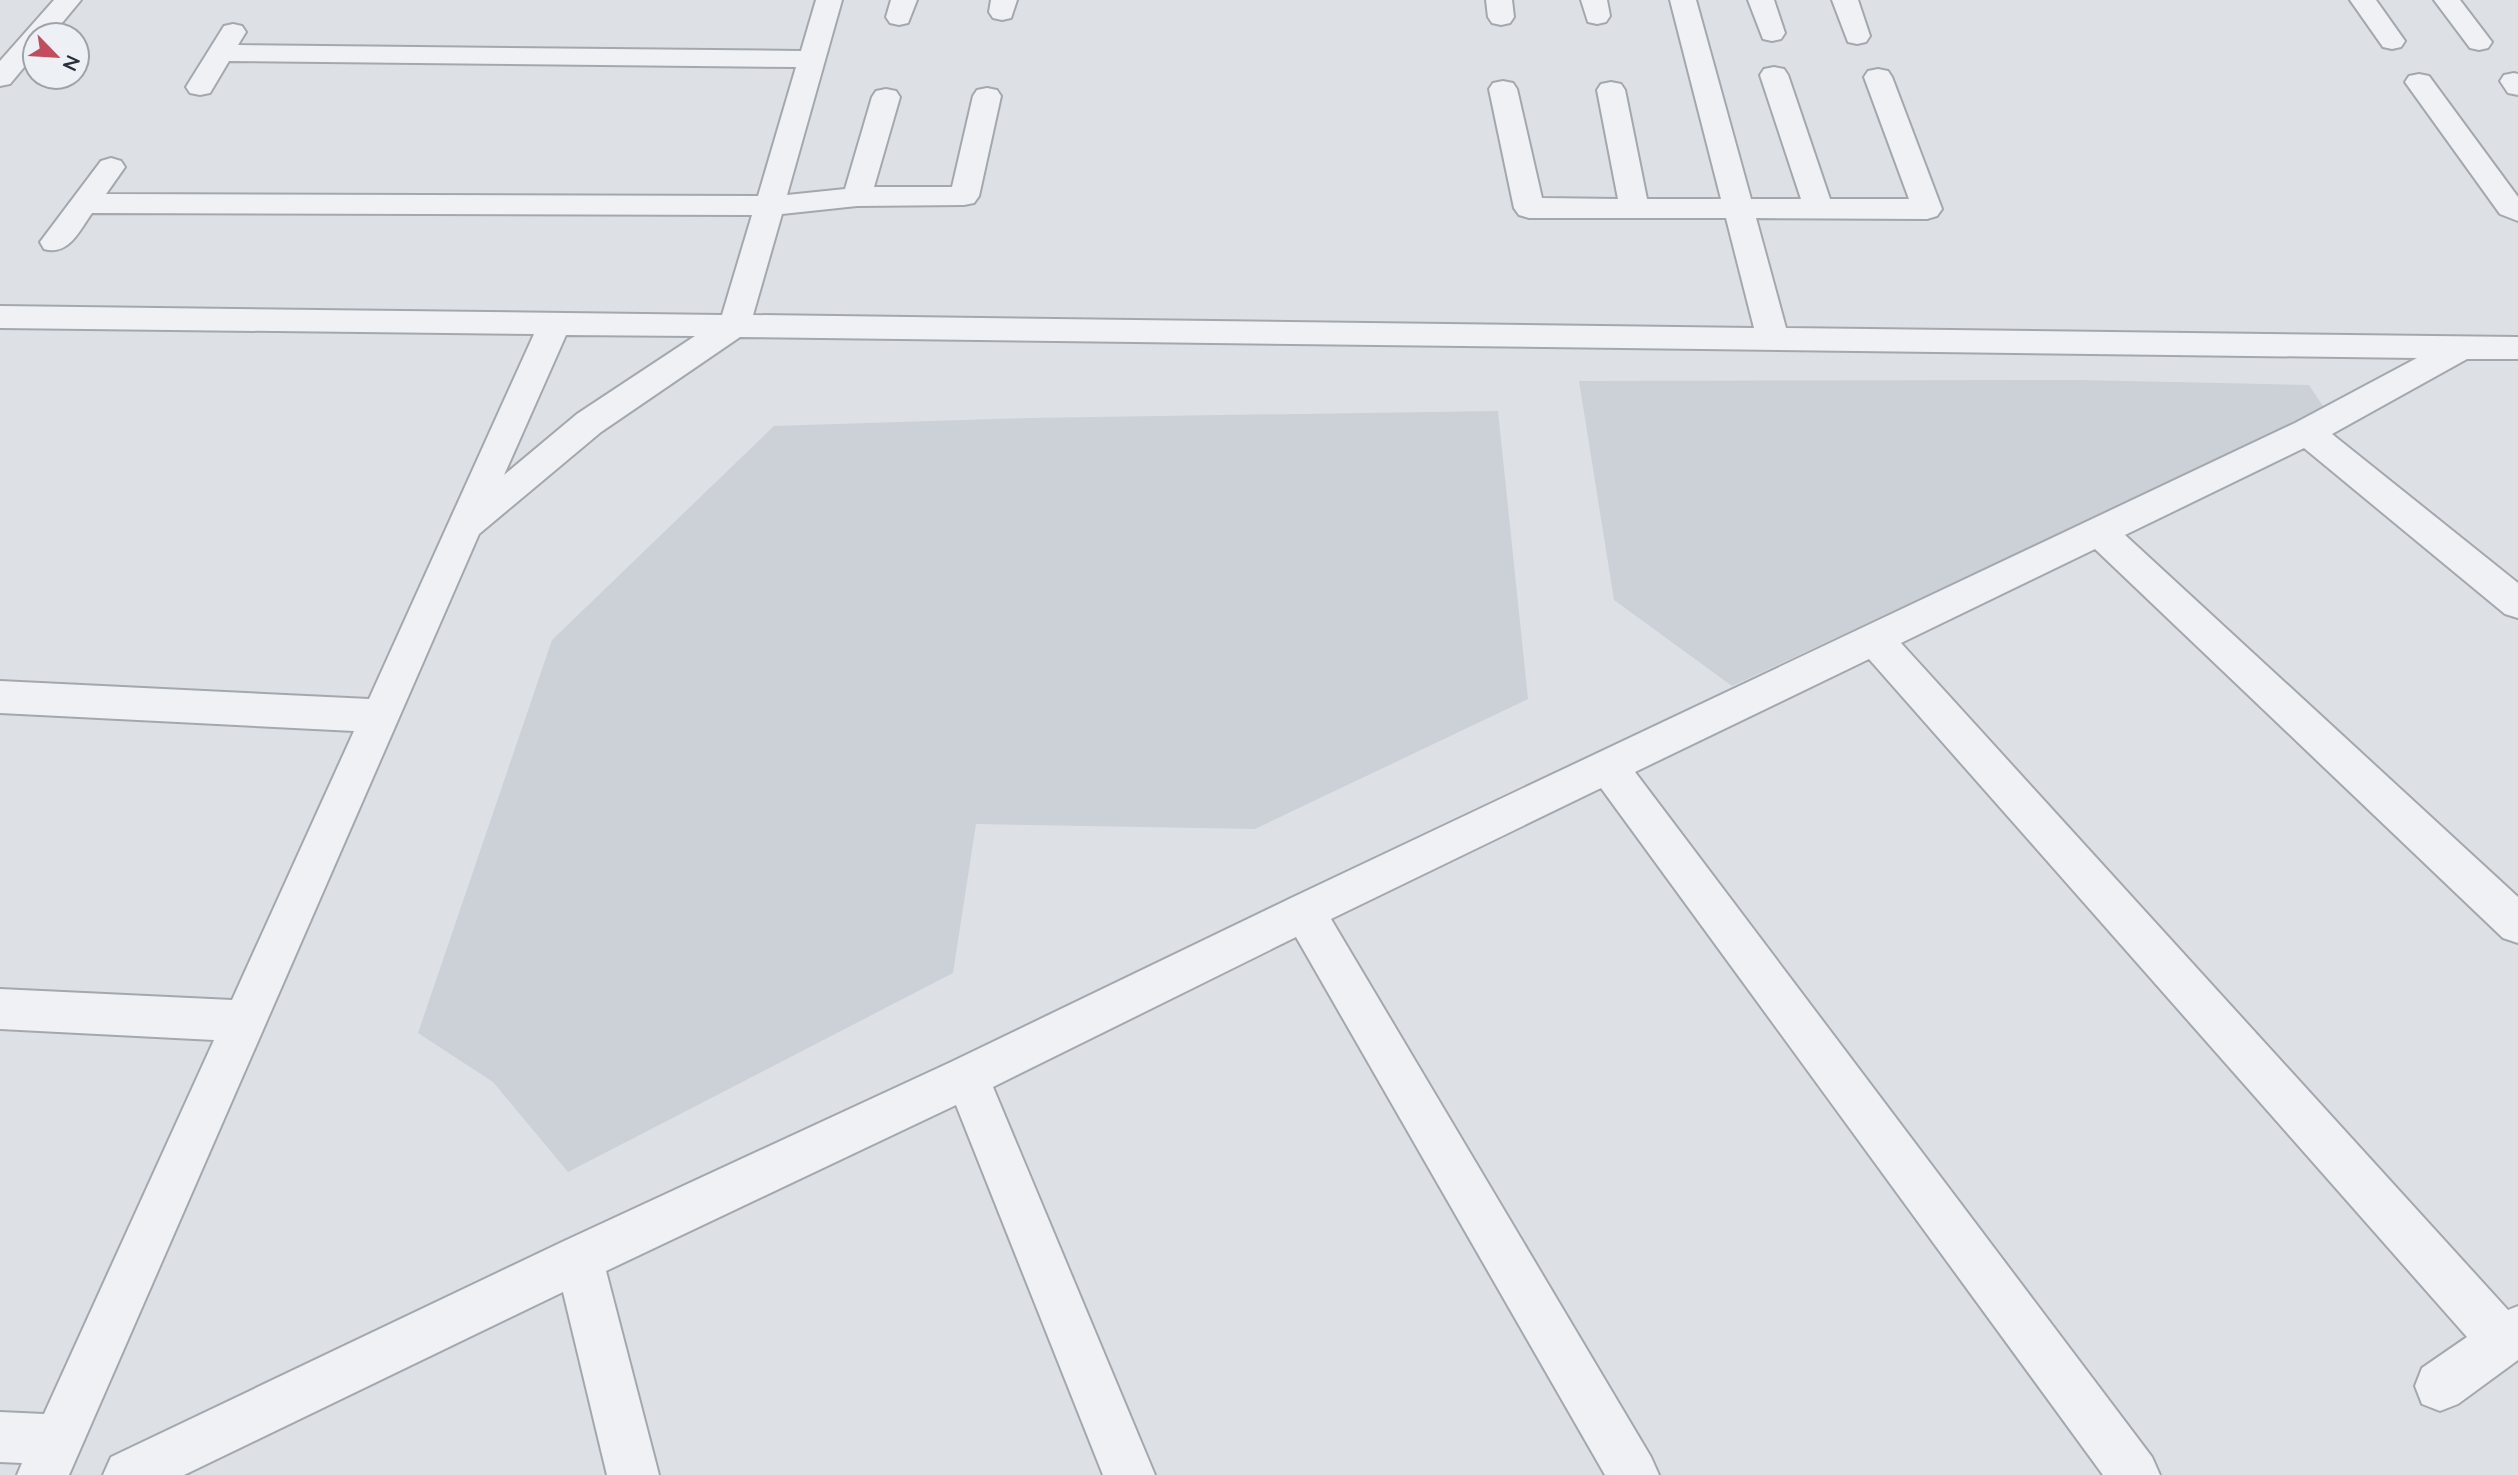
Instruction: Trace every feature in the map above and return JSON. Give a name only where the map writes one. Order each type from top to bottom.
[{"type":"street","points":[[49,21],[68,0]]},
{"type":"street","points":[[464,529],[589,423],[735,325],[829,0]]},
{"type":"street","points":[[1683,0],[1773,338]]},
{"type":"street","points":[[1761,0],[1772,33]]},
{"type":"street","points":[[1845,0],[1857,36]]},
{"type":"street","points":[[2363,0],[2392,41]]},
{"type":"street","points":[[2447,0],[2479,42]]},
{"type":"street","points":[[200,87],[236,28]]},
{"type":"street","points":[[220,52],[812,58]]},
{"type":"street","points":[[0,78],[21,54]]},
{"type":"street","points":[[1774,75],[1819,209]]},
{"type":"street","points":[[1503,89],[1529,208],[1927,209],[1878,77]]},
{"type":"street","points":[[2419,82],[2510,207],[2518,212]]},
{"type":"street","points":[[1611,90],[1634,207]]},
{"type":"street","points":[[84,203],[768,206],[857,197],[964,196],[987,96]]},
{"type":"street","points":[[857,197],[886,97]]},
{"type":"street","points":[[55,242],[111,167]]},
{"type":"street","points":[[0,317],[2518,348]]},
{"type":"street","points":[[0,1437],[51,1458],[555,323]]},
{"type":"street","points":[[144,1472],[579,1259],[967,1077],[1304,912],[2307,432],[2461,348]]},
{"type":"street","points":[[2307,432],[2518,604]]},
{"type":"street","points":[[2099,532],[2518,924]]},
{"type":"street","points":[[1874,639],[2511,1335],[2440,1386]]},
{"type":"street","points":[[0,697],[380,716]]},
{"type":"street","points":[[1608,767],[2134,1475]]},
{"type":"street","points":[[1304,912],[1633,1475]]},
{"type":"street","points":[[0,1009],[245,1021]]},
{"type":"street","points":[[967,1077],[1129,1475]]},
{"type":"street","points":[[579,1259],[633,1475]]},
{"type":"shaded area","points":[[2079,380],[2309,385],[2326,411],[1732,686],[1614,600],[1579,381]]},
{"type":"shaded area","points":[[1498,411],[1528,699],[1255,829],[976,824],[953,973],[568,1172],[493,1082],[418,1033],[552,640],[774,426],[1029,418]]}]
